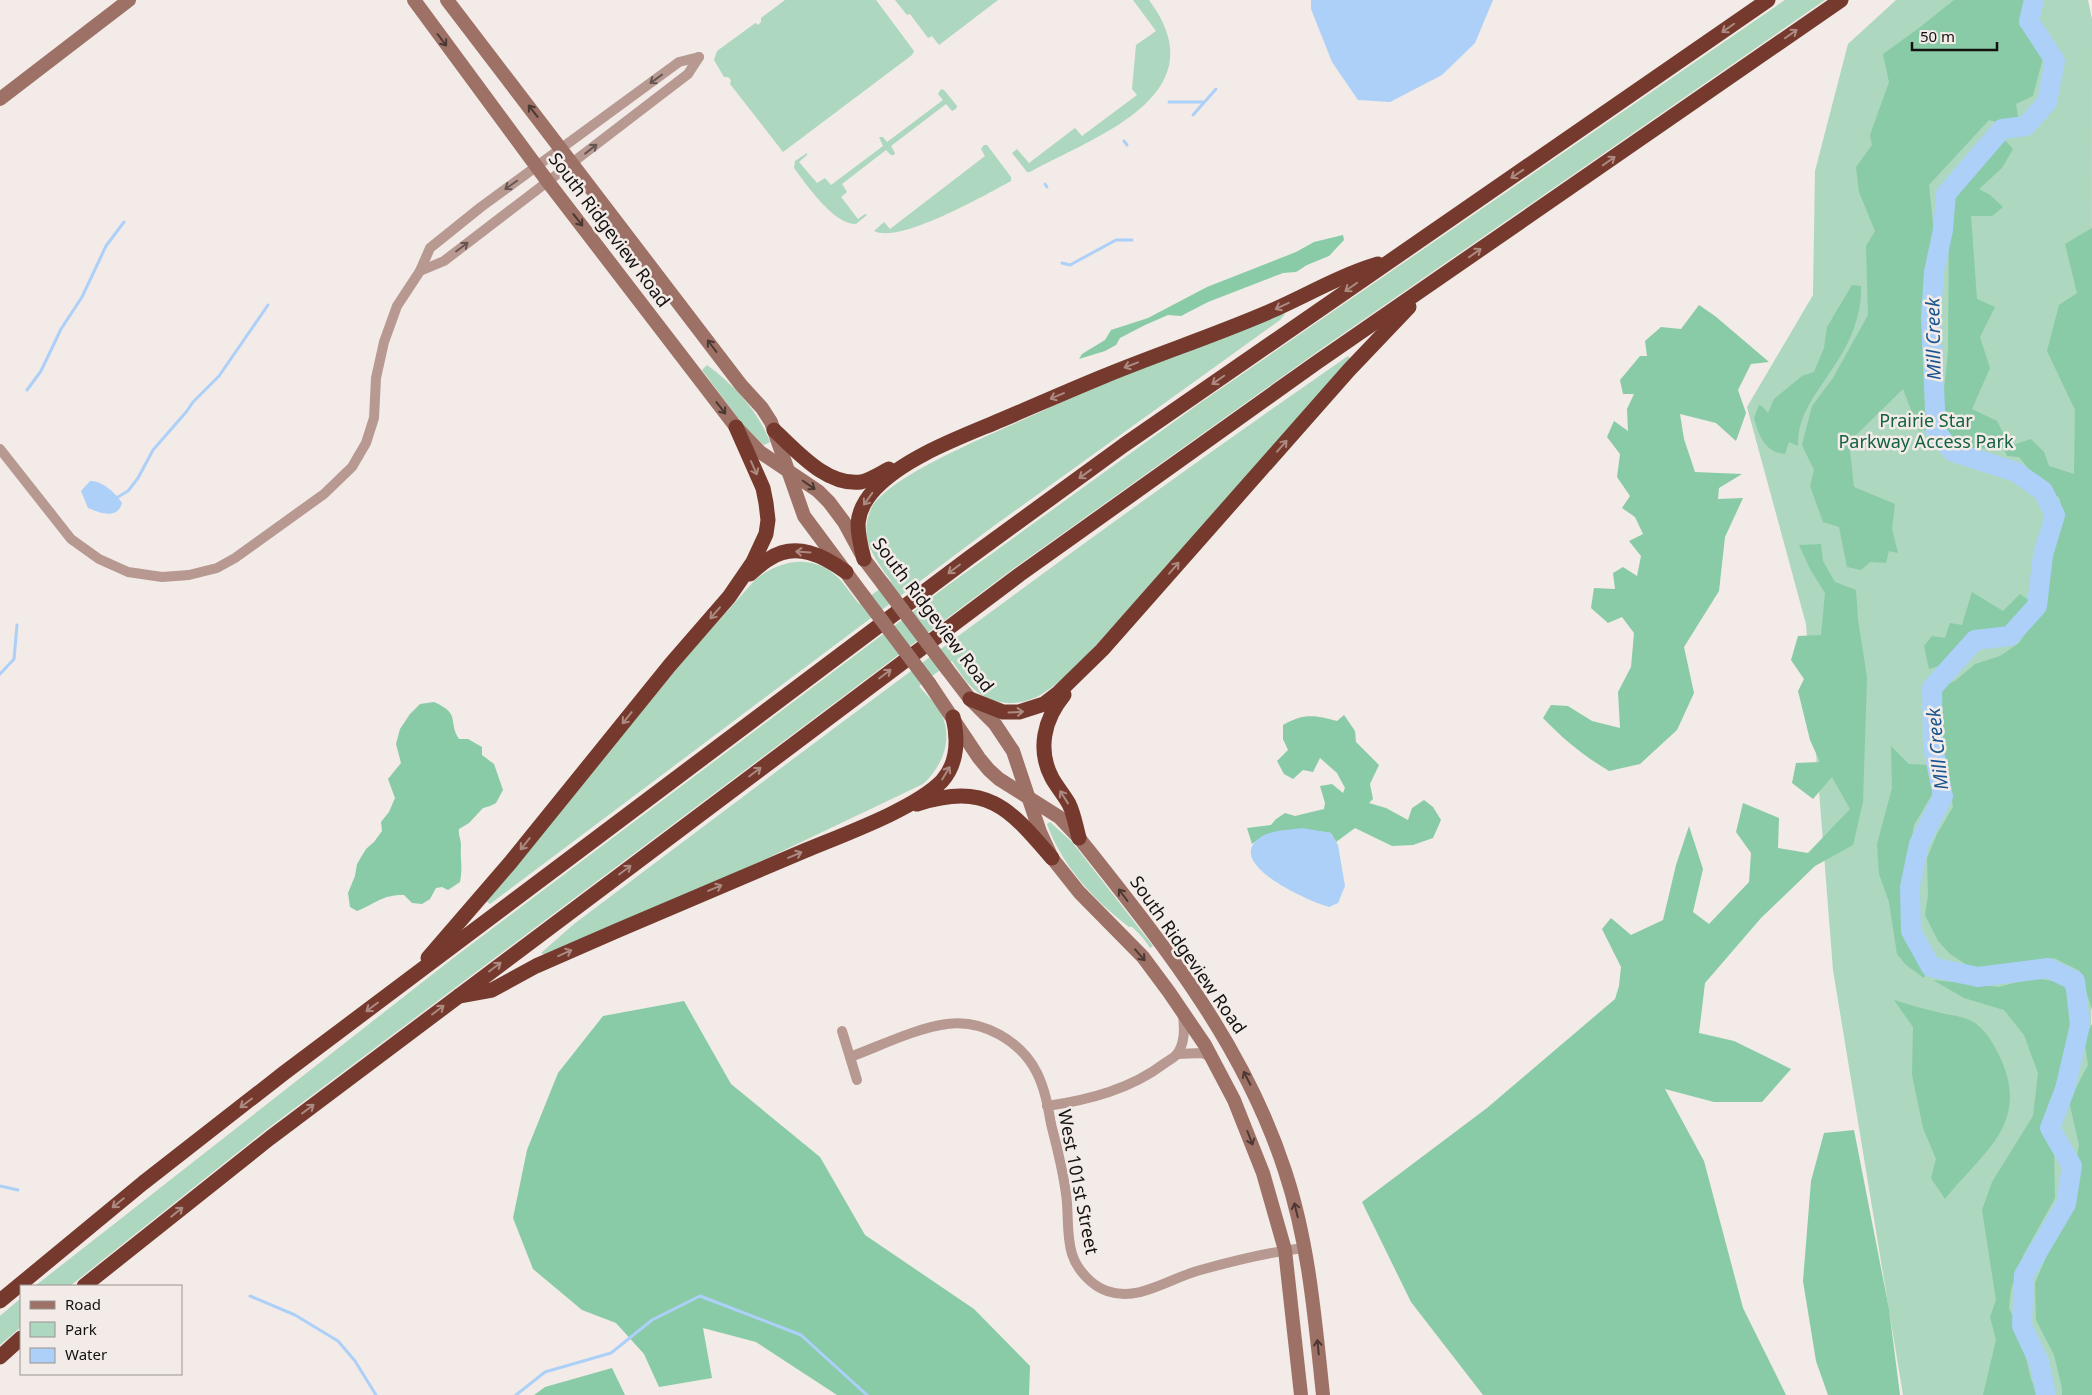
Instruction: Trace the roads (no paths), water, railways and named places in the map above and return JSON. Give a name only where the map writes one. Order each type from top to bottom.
[{"type":"highway","points":[[0,1301],[165,1165],[969,558],[1124,446],[1768,0]]},
{"type":"highway","points":[[85,1285],[227,1171],[1019,575],[1142,486],[1435,281],[1841,0]]},
{"type":"highway","points":[[864,559],[857,533],[862,507],[875,489],[903,466],[965,435],[1102,377],[1264,314],[1350,272],[1391,260]]},
{"type":"highway","points":[[1079,838],[1070,806],[1050,771],[1044,745],[1044,732],[1051,713],[1102,650],[1349,370],[1435,281]]},
{"type":"highway","points":[[729,596],[762,546],[768,520],[763,488],[736,428]]},
{"type":"highway","points":[[774,430],[823,472],[839,480],[862,482],[889,469],[903,466]]},
{"type":"highway","points":[[411,978],[450,931],[475,905],[670,665],[747,577],[770,558],[787,552],[804,551],[820,555],[846,572]]},
{"type":"highway","points":[[970,699],[1002,712],[1019,712],[1032,709],[1044,704],[1057,694],[1102,650]]},
{"type":"highway","points":[[894,812],[918,799],[944,779],[954,759],[956,746],[957,733],[953,717]]},
{"type":"highway","points":[[456,997],[492,990],[536,966],[894,812],[919,803],[965,796],[988,800],[1019,819],[1052,858]]},
{"type":"highway","points":[[0,1357],[20,1339]]},
{"type":"main road","points":[[0,99],[129,0]]},
{"type":"main road","name":"South Ridgeview Road","points":[[414,0],[548,182],[736,428],[760,452],[818,491],[829,502],[844,522],[864,559],[970,699],[1005,736],[1019,765],[1040,832],[1052,858],[1079,892],[1143,957],[1196,1032],[1234,1100],[1255,1151],[1272,1202],[1285,1250],[1301,1395]]},
{"type":"main road","name":"South Ridgeview Road","points":[[447,0],[562,148],[741,385],[762,408],[774,430],[804,516],[929,683],[979,758],[999,779],[1059,817],[1079,838],[1200,999],[1223,1034],[1255,1094],[1286,1172],[1304,1248],[1314,1308],[1323,1395]]},
{"type":"main road","points":[[1196,1032],[1210,1036],[1223,1034]]},
{"type":"street","points":[[0,450],[60,527],[71,538],[100,559],[128,572],[162,577],[176,577],[217,568],[245,552],[324,494],[345,476],[360,455],[371,431],[376,401],[376,378],[384,342],[397,306],[420,271],[430,248],[453,228],[679,62],[699,57],[688,74],[573,163],[444,260],[420,271]]},
{"type":"street","points":[[1177,1054],[1184,1038],[1183,1012]]},
{"type":"street","name":"West 101st Street","points":[[850,1057],[935,1026],[948,1024],[972,1024],[998,1034],[1021,1050],[1037,1073],[1048,1106],[1066,1194],[1072,1254],[1082,1272],[1099,1287],[1114,1293],[1141,1292],[1196,1271],[1270,1252],[1304,1248]]},
{"type":"street","points":[[842,1030],[857,1080]]},
{"type":"street","points":[[1048,1106],[1103,1094],[1122,1087],[1142,1078],[1177,1054],[1202,1052],[1211,1057]]},
{"type":"water","points":[[1311,0],[1493,0],[1475,43],[1442,75],[1390,102],[1358,100],[1332,62],[1311,9]]},
{"type":"water","points":[[90,481],[103,485],[116,495],[122,503],[116,512],[108,514],[88,508],[81,491]]},
{"type":"water","points":[[1302,828],[1331,833],[1338,845],[1345,886],[1338,903],[1329,907],[1305,898],[1273,880],[1260,869],[1252,858],[1252,847],[1261,837],[1275,832]]},
{"type":"waterway","name":"Mill Creek","points":[[2034,0],[2029,21],[2055,61],[2047,102],[2026,126],[2002,129],[1946,194],[1943,230],[1934,272],[1931,318],[1936,432],[1953,452],[2016,472],[2043,491],[2055,515],[2043,555],[2037,606],[2010,636],[1975,640],[1932,688],[1933,747],[1943,796],[1919,844],[1910,887],[1911,931],[1931,967],[1978,977],[2048,968],[2075,981],[2080,1025],[2065,1089],[2050,1128],[2072,1166],[2066,1204],[2024,1275],[2022,1326],[2039,1362],[2046,1395]]},
{"type":"waterway","points":[[1193,115],[1216,89]]},
{"type":"waterway","points":[[1169,102],[1203,102]]},
{"type":"waterway","points":[[1124,141],[1127,145]]},
{"type":"waterway","points":[[27,390],[41,371],[61,329],[82,297],[106,246],[124,222]]},
{"type":"waterway","points":[[1062,263],[1070,265],[1116,240],[1132,240]]},
{"type":"waterway","points":[[118,497],[128,491],[138,478],[153,450],[193,402],[219,376],[268,305]]},
{"type":"waterway","points":[[0,674],[14,659],[17,625]]},
{"type":"waterway","points":[[0,1186],[18,1190]]},
{"type":"waterway","points":[[250,1296],[295,1315],[338,1341],[355,1361],[376,1395]]},
{"type":"waterway","points":[[516,1395],[545,1372],[611,1353],[652,1320],[700,1296],[801,1335],[867,1395]]},
{"type":"park label","name":"Prairie Star Parkway Access Park","points":[[1926,431]]}]
